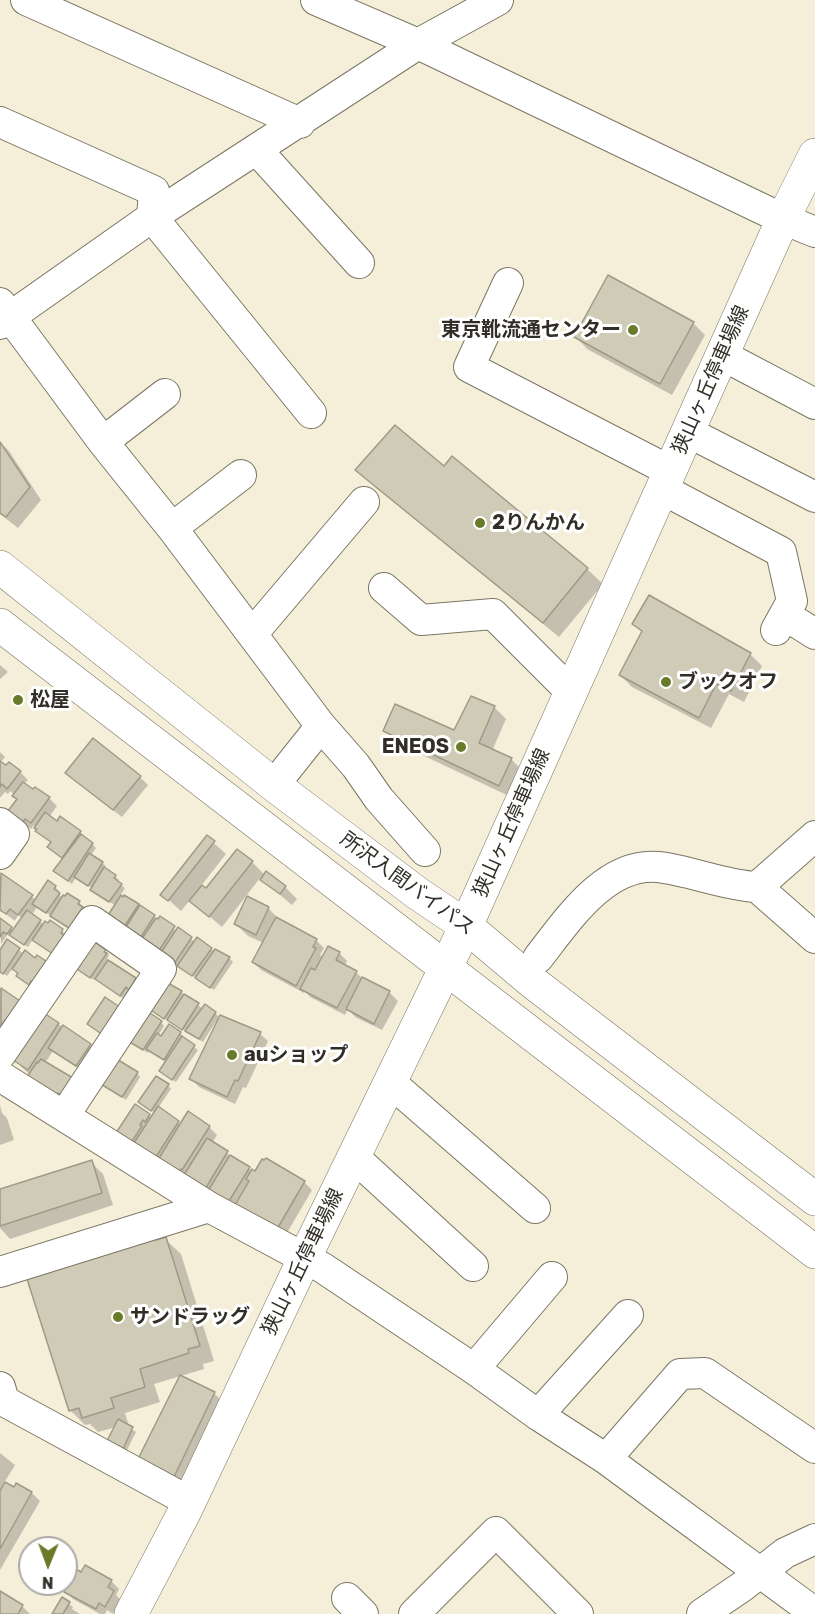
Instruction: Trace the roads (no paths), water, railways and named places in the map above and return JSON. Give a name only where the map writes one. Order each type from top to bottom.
[{"type":"main road","name":"狭山ヶ丘停車場線","points":[[131,1614],[190,1502],[305,1257],[466,926],[783,219],[815,155]]},
{"type":"main road","name":"所沢入間バイパス","points":[[0,567],[274,786],[417,893],[466,926],[531,981],[815,1199]]},
{"type":"main road","name":"所沢入間バイパス","points":[[0,625],[815,1252]]},
{"type":"street","points":[[26,0],[83,11],[300,123]]},
{"type":"street","points":[[316,0],[418,44],[783,219],[815,232]]},
{"type":"street","points":[[424,851],[321,726],[172,528],[3,315],[418,44],[498,0]]},
{"type":"street","points":[[0,122],[153,191],[152,217],[311,413]]},
{"type":"street","points":[[257,150],[359,263]]},
{"type":"street","points":[[508,283],[469,367],[666,480],[780,552],[792,601],[780,622],[815,634]]},
{"type":"street","points":[[722,355],[815,404]]},
{"type":"street","points":[[103,442],[165,394]]},
{"type":"street","points":[[688,432],[815,497]]},
{"type":"street","points":[[172,528],[241,475]]},
{"type":"street","points":[[253,633],[364,502]]},
{"type":"street","points":[[384,588],[421,620],[493,614],[571,692]]},
{"type":"street","points":[[274,786],[321,726]]},
{"type":"street","points":[[0,823],[14,834],[0,854]]},
{"type":"street","points":[[757,887],[815,836]]},
{"type":"street","points":[[538,958],[574,911],[609,880],[633,868],[657,867],[737,886],[757,887],[815,938]]},
{"type":"street","points":[[0,1055],[92,921],[161,969],[64,1116]]},
{"type":"street","points":[[0,1076],[209,1207],[305,1257],[474,1369],[537,1415],[606,1459],[815,1613]]},
{"type":"street","points":[[390,1082],[536,1208]]},
{"type":"street","points":[[354,1157],[473,1266]]},
{"type":"street","points":[[0,1272],[209,1207]]},
{"type":"street","points":[[474,1369],[552,1277]]},
{"type":"street","points":[[537,1415],[628,1315]]},
{"type":"street","points":[[606,1459],[680,1374],[705,1372],[815,1448]]},
{"type":"street","points":[[0,1387],[4,1401],[190,1502]]},
{"type":"street","points":[[414,1614],[496,1532],[578,1614]]},
{"type":"street","points":[[702,1614],[743,1586],[784,1553],[815,1539]]},
{"type":"place","name":"東京靴流通センター","points":[[633,330]]},
{"type":"place","name":"2りんかん","points":[[480,523]]},
{"type":"place","name":"ブックオフ","points":[[666,682]]},
{"type":"place","name":"松屋","points":[[18,700]]},
{"type":"place","name":"ENEOS","points":[[461,747]]},
{"type":"place","name":"auショップ","points":[[232,1055]]},
{"type":"place","name":"サンドラッグ","points":[[118,1317]]}]
